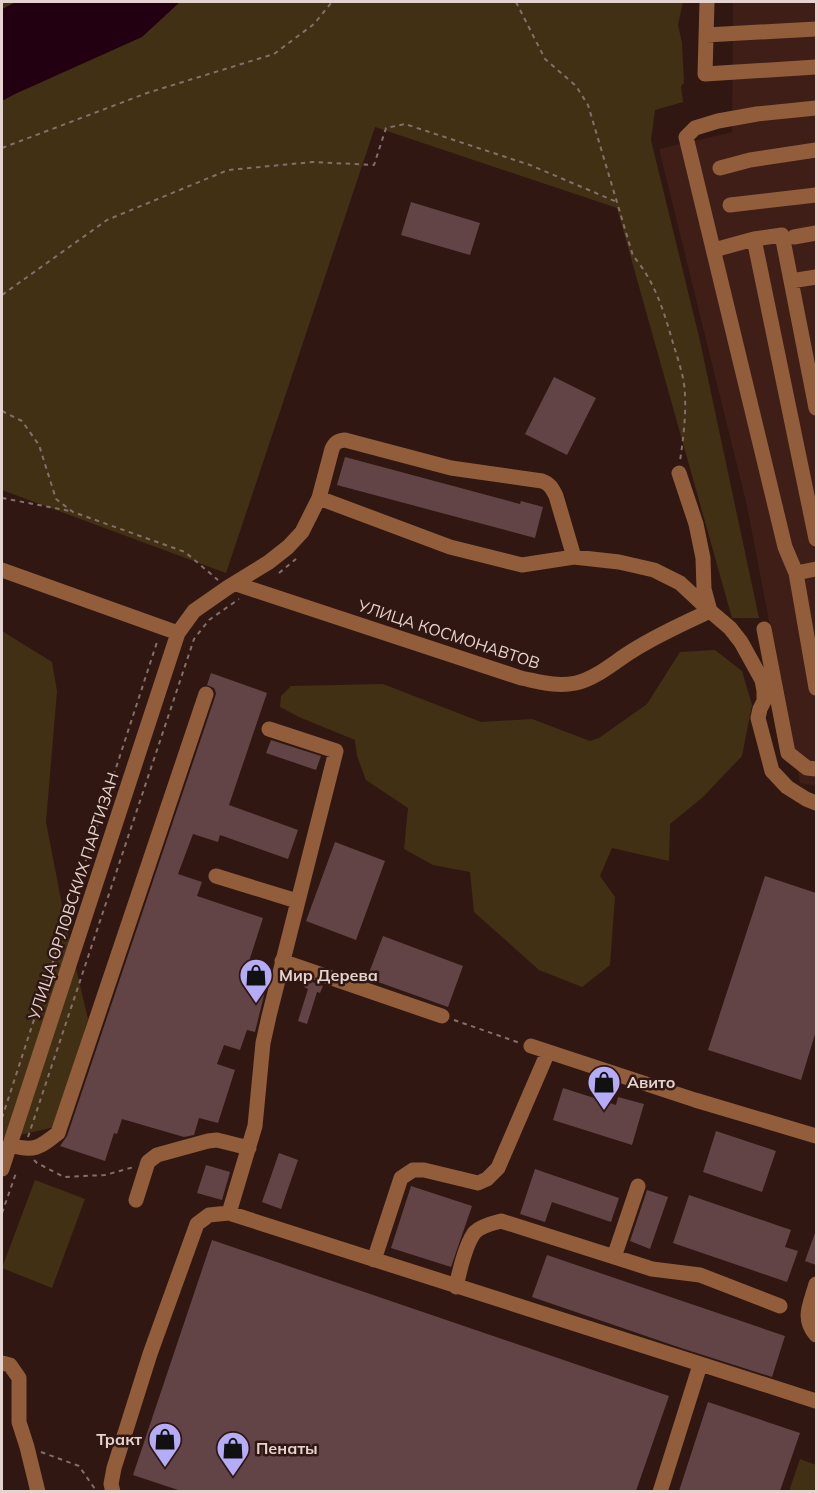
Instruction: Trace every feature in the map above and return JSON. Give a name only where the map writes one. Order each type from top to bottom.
[{"type":"street","points":[[707,2],[705,74],[816,67]]},
{"type":"street","points":[[706,35],[816,29]]},
{"type":"street","points":[[816,108],[757,114],[718,121],[694,128],[686,137],[785,547],[796,573],[816,688]]},
{"type":"street","points":[[720,168],[750,160],[816,150]]},
{"type":"street","points":[[730,206],[816,195]]},
{"type":"street","points":[[794,237],[816,233]]},
{"type":"street","points":[[714,250],[754,239],[782,235],[816,408]]},
{"type":"street","points":[[754,239],[816,539]]},
{"type":"street","points":[[791,282],[816,277]]},
{"type":"street","name":"УЛИЦА ОРЛОВСКИХ ПАРТИЗАН","points":[[6,1168],[17,1147],[178,633],[194,611],[269,562],[302,532],[319,498],[334,444],[345,440],[451,468],[548,483],[556,496],[574,557]]},
{"type":"street","points":[[679,473],[696,524],[703,558],[704,589],[710,611]]},
{"type":"street","points":[[319,498],[450,547],[522,565],[574,557],[619,562],[654,570],[680,584],[730,628],[762,680],[764,701],[758,718],[772,771],[787,788],[816,802]]},
{"type":"street","points":[[796,573],[816,569]]},
{"type":"street","points":[[2,570],[178,633]]},
{"type":"street","name":"УЛИЦА КОСМОНАВТОВ","points":[[231,586],[252,589],[522,678],[554,685],[578,682],[600,673],[660,635],[710,611]]},
{"type":"street","points":[[764,629],[788,753],[807,768],[816,769]]},
{"type":"street","points":[[17,1147],[44,1144],[58,1133],[206,694]]},
{"type":"street","points":[[229,1214],[255,1126],[263,1043],[336,751],[269,729]]},
{"type":"street","points":[[216,876],[297,901]]},
{"type":"street","points":[[282,961],[442,1016]]},
{"type":"street","points":[[531,1046],[694,1100],[816,1136]]},
{"type":"street","points":[[374,1260],[401,1178],[413,1170],[424,1170],[478,1183],[488,1179],[498,1168],[548,1052]]},
{"type":"street","points":[[136,1200],[148,1162],[157,1155],[217,1140],[249,1148]]},
{"type":"street","points":[[614,1257],[638,1186]]},
{"type":"street","points":[[113,1491],[111,1484],[114,1468],[150,1354],[197,1224],[209,1215],[229,1214],[816,1401]]},
{"type":"street","points":[[456,1287],[468,1247],[476,1232],[501,1221],[652,1269],[700,1275],[780,1306]]},
{"type":"street","points":[[816,1284],[807,1315],[809,1326],[816,1335]]},
{"type":"street","points":[[2,1363],[10,1365],[19,1378],[19,1422],[38,1491]]},
{"type":"street","points":[[660,1491],[700,1365]]},
{"type":"path","points":[[2,148],[147,93],[274,54],[314,24],[332,2]]},
{"type":"path","points":[[516,2],[546,59],[576,86],[588,105],[633,256],[644,268],[663,309],[682,371],[685,396],[679,473]]},
{"type":"path","points":[[2,295],[107,220],[228,170],[313,162],[374,165],[386,128],[405,124],[530,165],[617,202]]},
{"type":"path","points":[[2,411],[22,421],[39,445],[57,499],[73,512]]},
{"type":"path","points":[[2,498],[73,512],[185,552],[231,586]]},
{"type":"path","points":[[271,578],[294,561],[301,552]]},
{"type":"path","points":[[148,1162],[105,1175],[64,1177],[37,1163],[17,1147],[194,639],[209,620],[252,589]]},
{"type":"path","points":[[2,1118],[162,628]]},
{"type":"path","points":[[442,1016],[531,1046]]},
{"type":"path","points":[[2,1213],[6,1168]]},
{"type":"path","points":[[27,1447],[79,1467],[97,1491]]},
{"type":"shaded area","points":[[2,2],[683,2],[678,25],[682,43],[683,102],[655,110],[651,140],[700,341],[759,618],[732,618],[617,208],[375,127],[226,573],[2,490]]},
{"type":"shaded area","points":[[16,2],[180,2],[142,37],[2,101],[2,9]]},
{"type":"shaded area","points":[[733,2],[816,2],[816,786],[800,783],[747,506],[659,149],[732,132]]},
{"type":"shaded area","points":[[2,631],[52,662],[57,691],[46,822],[66,926],[88,1019],[55,1127],[2,1139]]},
{"type":"shaded area","points":[[715,650],[742,671],[752,705],[742,756],[703,797],[670,824],[669,861],[612,848],[600,876],[615,897],[610,965],[582,987],[539,970],[474,912],[470,872],[433,865],[404,849],[408,808],[366,780],[357,756],[355,740],[280,707],[281,696],[291,686],[383,684],[481,722],[532,719],[590,741],[599,738],[647,704],[680,652]]},
{"type":"shaded area","points":[[35,1180],[85,1199],[52,1288],[2,1268]]},
{"type":"shaded area","points":[[800,1459],[816,1465],[816,1491],[789,1491]]},
{"type":"building","points":[[411,202],[480,223],[470,255],[401,235]]},
{"type":"building","points":[[554,377],[596,398],[567,455],[525,434]]},
{"type":"building","points":[[345,457],[520,504],[521,501],[543,507],[535,538],[337,485]]},
{"type":"building","points":[[211,673],[267,693],[229,805],[298,830],[288,859],[220,835],[218,842],[193,834],[178,874],[202,882],[197,896],[263,918],[242,983],[265,991],[255,1032],[247,1030],[240,1050],[224,1045],[217,1064],[235,1070],[218,1123],[199,1118],[194,1135],[184,1137],[122,1119],[117,1134],[114,1133],[105,1161],[60,1146],[67,1136],[215,697],[214,688],[207,685]]},
{"type":"building","points":[[271,740],[321,756],[316,770],[266,753]]},
{"type":"building","points":[[335,842],[385,861],[356,940],[306,921]]},
{"type":"building","points":[[765,876],[816,893],[816,1031],[801,1080],[708,1050]]},
{"type":"building","points":[[383,936],[463,966],[448,1007],[367,978]]},
{"type":"building","points":[[307,980],[323,986],[320,993],[317,992],[307,1024],[298,1021],[308,989],[304,987]]},
{"type":"building","points":[[563,1088],[616,1105],[618,1097],[644,1104],[632,1145],[553,1120]]},
{"type":"building","points":[[716,1131],[776,1151],[762,1192],[703,1172]]},
{"type":"building","points":[[279,1153],[298,1160],[281,1209],[262,1202]]},
{"type":"building","points":[[206,1165],[230,1172],[222,1200],[197,1193]]},
{"type":"building","points":[[535,1169],[619,1198],[611,1222],[552,1202],[545,1222],[520,1214]]},
{"type":"building","points":[[411,1186],[472,1206],[451,1267],[391,1248]]},
{"type":"building","points":[[647,1190],[668,1197],[650,1249],[630,1241]]},
{"type":"building","points":[[689,1195],[791,1230],[785,1247],[798,1251],[787,1282],[673,1243]]},
{"type":"building","points":[[816,1233],[816,1265],[805,1261]]},
{"type":"building","points":[[212,1240],[669,1396],[636,1491],[181,1491],[133,1475]]},
{"type":"building","points":[[547,1255],[785,1336],[772,1377],[532,1297]]},
{"type":"building","points":[[708,1402],[800,1433],[780,1491],[679,1491]]},
{"type":"place","name":"Мир Дерева","points":[[256,1004]]},
{"type":"place","name":"Авито","points":[[604,1111]]},
{"type":"place","name":"Тракт","points":[[165,1468]]},
{"type":"place","name":"Пенаты","points":[[233,1477]]}]
